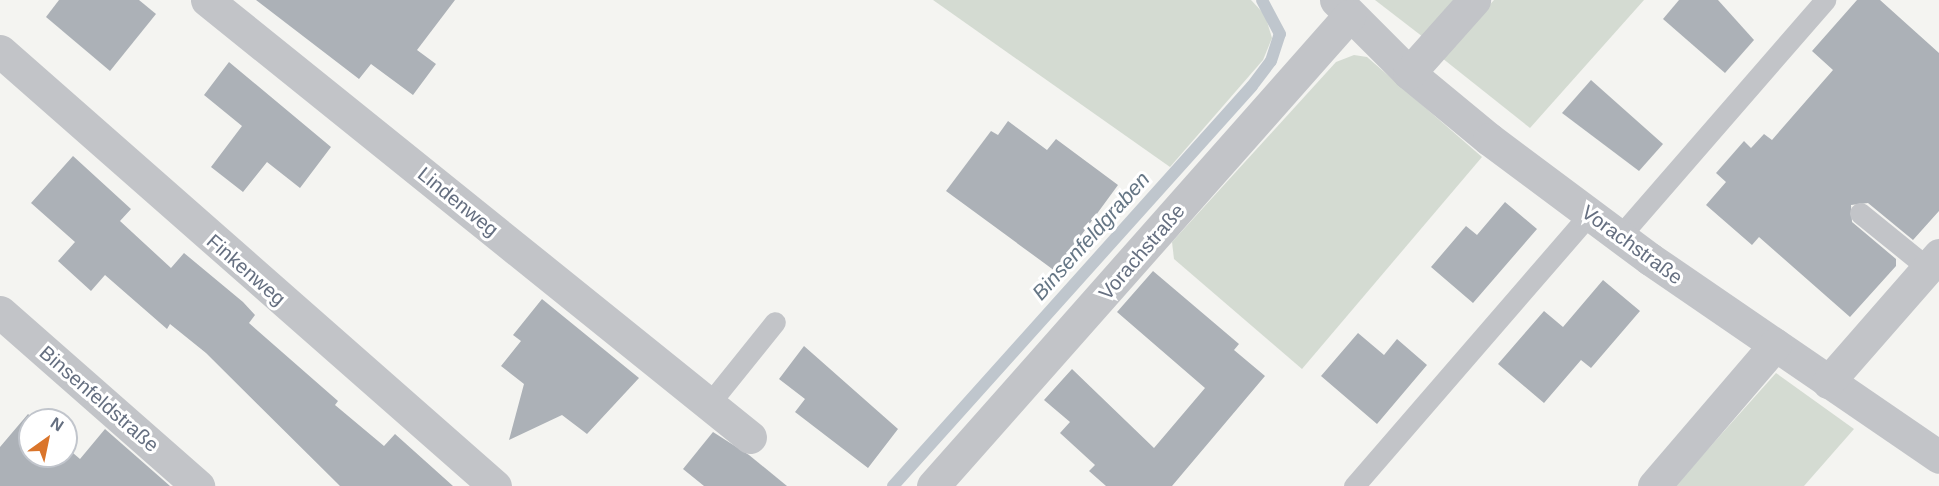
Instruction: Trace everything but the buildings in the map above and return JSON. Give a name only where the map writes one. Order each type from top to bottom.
[{"type":"street","name":"Lindenweg","points":[[207,0],[750,437]]},
{"type":"street","points":[[1409,73],[1474,0]]},
{"type":"street","name":"Vorachstraße","points":[[933,486],[1342,8],[1409,73],[1589,215],[1939,457]]},
{"type":"street","name":"Finkenweg","points":[[0,51],[495,486]]},
{"type":"street","points":[[1828,382],[1933,262]]},
{"type":"street","name":"Binsenfeldstraße","points":[[0,312],[198,486]]},
{"type":"street","points":[[1654,486],[1775,345]]},
{"type":"lane","points":[[1620,236],[1824,0]]},
{"type":"lane","points":[[1860,213],[1933,262]]},
{"type":"lane","points":[[1354,486],[1589,215]]},
{"type":"lane","points":[[709,404],[775,322]]},
{"type":"shaded area","points":[[933,0],[1251,0],[1265,15],[1272,38],[1263,60],[1170,167]]},
{"type":"shaded area","points":[[1375,0],[1456,0],[1423,37]]},
{"type":"shaded area","points":[[1494,0],[1644,0],[1530,128],[1442,58]]},
{"type":"shaded area","points":[[1354,55],[1367,57],[1482,157],[1302,369],[1174,259],[1172,242],[1336,62]]},
{"type":"shaded area","points":[[1776,373],[1854,429],[1804,486],[1675,486]]},
{"type":"waterway","name":"Binsenfeldgraben","points":[[893,486],[1252,86],[1271,61],[1280,34],[1262,0]]}]
